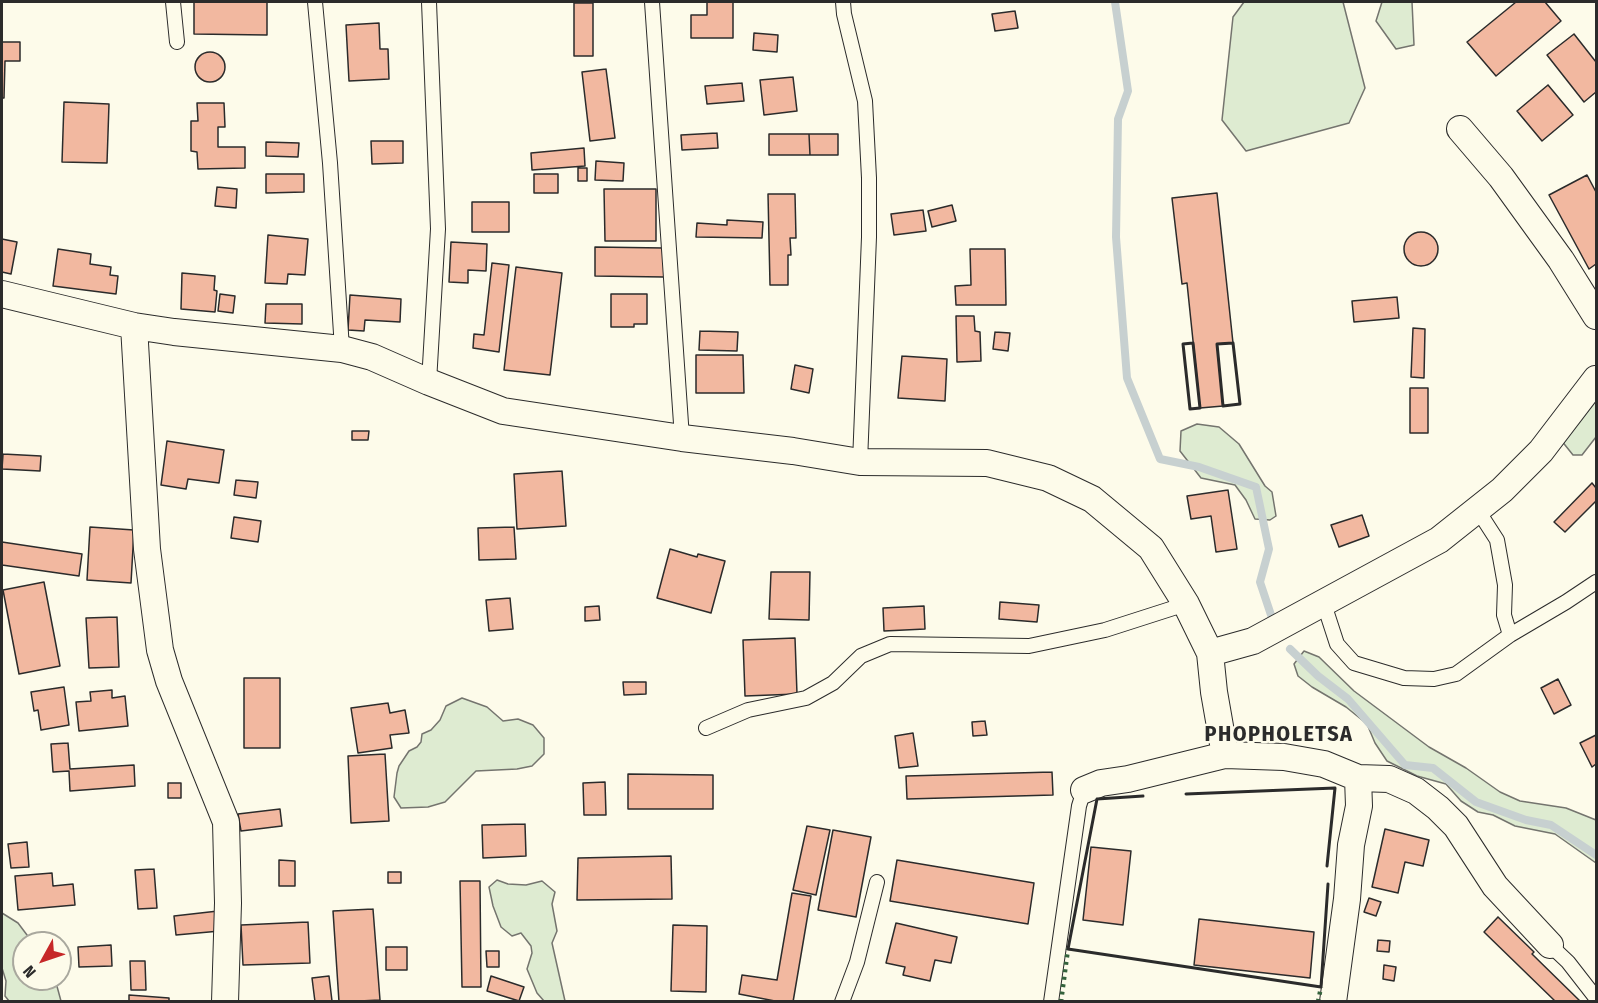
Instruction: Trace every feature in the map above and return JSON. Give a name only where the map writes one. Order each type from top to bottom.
[{"type":"street","points":[[1460,129],[1501,177],[1561,260],[1596,316]]},
{"type":"street","points":[[2,294],[134,326],[342,349],[372,357],[503,411],[860,462],[987,463],[1048,478],[1092,499],[1151,548],[1186,604],[1210,653],[1225,755]]},
{"type":"street","points":[[134,326],[147,549],[160,650],[169,681],[226,822],[228,903],[225,1002]]},
{"type":"street","points":[[1210,653],[1253,641],[1439,540],[1502,490],[1541,451],[1596,379]]},
{"type":"street","points":[[1084,790],[1101,783],[1128,779],[1225,755],[1284,757],[1324,764],[1358,778],[1389,779],[1416,791],[1456,826],[1495,886],[1550,945]]},
{"type":"street","points":[[1333,1002],[1347,898],[1351,845],[1359,806],[1358,778]]},
{"type":"lane","points":[[173,2],[177,42]]},
{"type":"lane","points":[[315,2],[330,163],[342,349]]},
{"type":"lane","points":[[429,2],[438,229],[429,382]]},
{"type":"lane","points":[[652,2],[682,438]]},
{"type":"lane","points":[[843,2],[865,101],[868,178],[869,237],[860,462]]},
{"type":"lane","points":[[1477,509],[1497,540],[1505,585],[1504,615],[1510,635]]},
{"type":"lane","points":[[1324,604],[1337,644],[1354,663],[1404,678],[1434,679],[1456,674],[1510,635],[1596,582]]},
{"type":"lane","points":[[706,728],[748,710],[806,698],[833,683],[861,656],[890,644],[1029,646],[1105,630],[1186,604]]},
{"type":"lane","points":[[1051,1002],[1079,806],[1084,790]]},
{"type":"lane","points":[[842,1002],[857,962],[877,882]]},
{"type":"lane","points":[[1550,945],[1568,962],[1596,998]]},
{"type":"green space","points":[[1244,2],[1343,2],[1365,88],[1349,123],[1246,151],[1222,120],[1233,17]]},
{"type":"green space","points":[[1382,2],[1412,2],[1414,45],[1396,49],[1376,21]]},
{"type":"green space","points":[[1596,392],[1596,437],[1582,455],[1573,455],[1561,440]]},
{"type":"green space","points":[[1197,424],[1219,427],[1239,444],[1265,486],[1272,492],[1276,516],[1270,520],[1255,519],[1246,500],[1235,485],[1201,478],[1180,451],[1181,431]]},
{"type":"green space","points":[[1304,651],[1319,657],[1354,691],[1429,747],[1466,768],[1500,792],[1520,801],[1566,808],[1596,820],[1596,863],[1555,834],[1515,826],[1493,815],[1478,812],[1461,801],[1446,784],[1417,776],[1387,761],[1375,743],[1367,724],[1346,707],[1298,676],[1294,664]]},
{"type":"green space","points":[[462,698],[487,707],[503,721],[518,719],[533,725],[544,738],[544,754],[532,766],[476,771],[445,802],[428,807],[401,808],[394,797],[399,766],[409,751],[421,742],[422,734],[431,730],[440,720],[446,706]]},
{"type":"green space","points":[[497,880],[508,884],[526,885],[542,881],[555,892],[552,904],[557,931],[552,943],[565,1001],[544,1001],[537,993],[527,969],[532,953],[531,946],[521,933],[512,936],[501,927],[493,906],[489,887]]},
{"type":"green space","points":[[2,913],[18,923],[24,931],[12,931],[12,991],[58,991],[61,1001],[9,1001],[5,996],[6,981],[2,968]]},
{"type":"building","points":[[194,2],[267,2],[267,35],[194,34]]},
{"type":"building","points":[[707,2],[733,2],[733,38],[691,38],[691,15],[707,15]]},
{"type":"building","points":[[1516,2],[1545,2],[1561,21],[1496,76],[1467,42]]},
{"type":"building","points":[[574,3],[593,3],[593,56],[574,56]]},
{"type":"building","points":[[1015,11],[1018,28],[995,31],[992,14]]},
{"type":"building","points":[[379,23],[380,49],[388,49],[389,79],[349,81],[346,25]]},
{"type":"building","points":[[754,33],[778,35],[777,52],[753,50]]},
{"type":"building","points":[[1574,34],[1596,62],[1596,92],[1584,102],[1547,55]]},
{"type":"building","points":[[2,42],[20,42],[20,61],[5,61],[4,98],[2,98]]},
{"type":"building","points":[[210,52],[221,56],[225,67],[221,78],[210,82],[199,78],[195,67],[199,56]]},
{"type":"building","points":[[606,69],[615,138],[590,141],[582,72]]},
{"type":"building","points":[[793,77],[797,111],[764,115],[760,80]]},
{"type":"building","points":[[742,83],[744,101],[707,104],[705,86]]},
{"type":"building","points":[[1548,85],[1573,115],[1542,141],[1517,111]]},
{"type":"building","points":[[64,102],[109,104],[107,163],[62,162]]},
{"type":"building","points":[[197,103],[224,103],[225,127],[218,127],[218,147],[245,147],[245,168],[198,169],[197,152],[191,151],[191,121],[198,121]]},
{"type":"building","points":[[717,133],[718,148],[682,150],[681,135]]},
{"type":"building","points":[[769,134],[809,134],[810,155],[769,155]]},
{"type":"building","points":[[809,134],[838,134],[838,155],[810,155]]},
{"type":"building","points":[[371,141],[403,141],[403,163],[372,164]]},
{"type":"building","points":[[266,142],[299,143],[298,157],[266,156]]},
{"type":"building","points":[[584,148],[585,166],[532,170],[531,153]]},
{"type":"building","points":[[596,161],[624,163],[623,181],[595,180]]},
{"type":"building","points":[[578,168],[587,168],[587,181],[578,181]]},
{"type":"building","points":[[266,174],[304,174],[304,192],[266,193]]},
{"type":"building","points":[[534,174],[558,174],[558,193],[534,193]]},
{"type":"building","points":[[1587,175],[1596,192],[1596,264],[1589,269],[1549,195]]},
{"type":"building","points":[[217,187],[237,189],[236,208],[215,206]]},
{"type":"building","points":[[604,189],[656,189],[656,241],[605,241]]},
{"type":"building","points":[[1217,193],[1233,343],[1217,344],[1223,406],[1200,408],[1187,283],[1182,284],[1172,198]]},
{"type":"building","points":[[768,194],[795,194],[796,238],[790,238],[788,285],[770,285]]},
{"type":"building","points":[[472,202],[509,202],[509,232],[472,232]]},
{"type":"building","points":[[952,205],[956,221],[932,227],[928,211]]},
{"type":"building","points":[[923,210],[926,231],[894,235],[891,214]]},
{"type":"building","points":[[727,220],[763,222],[762,238],[696,237],[697,223],[727,225]]},
{"type":"building","points":[[1421,232],[1433,237],[1438,249],[1433,261],[1421,266],[1409,261],[1404,249],[1409,237]]},
{"type":"building","points":[[268,235],[308,239],[305,275],[288,274],[287,284],[265,283]]},
{"type":"building","points":[[2,239],[17,242],[11,274],[2,272]]},
{"type":"building","points":[[451,242],[487,244],[486,271],[468,270],[468,283],[449,282]]},
{"type":"building","points":[[595,247],[664,248],[664,277],[595,276]]},
{"type":"building","points":[[58,249],[91,254],[90,264],[111,267],[110,275],[118,276],[116,294],[53,286]]},
{"type":"building","points":[[970,249],[1005,249],[1006,305],[956,305],[955,286],[971,285]]},
{"type":"building","points":[[492,263],[509,265],[499,352],[473,348],[474,334],[484,335]]},
{"type":"building","points":[[516,267],[562,273],[550,375],[504,370]]},
{"type":"building","points":[[182,273],[215,276],[214,290],[217,291],[215,312],[181,309]]},
{"type":"building","points":[[220,294],[235,296],[233,313],[218,311]]},
{"type":"building","points":[[611,294],[647,294],[647,324],[634,324],[634,327],[611,327]]},
{"type":"building","points":[[350,295],[401,299],[400,322],[365,320],[364,331],[348,330]]},
{"type":"building","points":[[1397,297],[1399,318],[1354,322],[1352,301]]},
{"type":"building","points":[[266,304],[302,304],[302,324],[265,323]]},
{"type":"building","points":[[956,316],[974,316],[975,331],[980,332],[981,361],[957,362]]},
{"type":"building","points":[[1413,328],[1425,329],[1424,378],[1411,377]]},
{"type":"building","points":[[700,331],[738,332],[737,351],[699,350]]},
{"type":"building","points":[[995,332],[1010,333],[1008,351],[993,349]]},
{"type":"building","points":[[696,355],[743,355],[744,393],[696,393]]},
{"type":"building","points":[[902,356],[947,359],[945,401],[898,398]]},
{"type":"building","points":[[795,365],[813,369],[809,393],[791,389]]},
{"type":"building","points":[[1410,388],[1428,388],[1428,433],[1410,433]]},
{"type":"building","points":[[352,431],[369,431],[368,440],[352,440]]},
{"type":"building","points":[[167,441],[224,450],[219,483],[188,479],[186,489],[161,485]]},
{"type":"building","points":[[3,454],[41,456],[40,471],[2,469]]},
{"type":"building","points":[[562,471],[566,526],[517,529],[514,474]]},
{"type":"building","points":[[236,480],[258,482],[256,498],[234,495]]},
{"type":"building","points":[[1592,483],[1596,488],[1596,501],[1565,532],[1554,522]]},
{"type":"building","points":[[1228,490],[1237,549],[1216,552],[1211,516],[1191,519],[1187,496]]},
{"type":"building","points":[[1362,515],[1369,536],[1339,547],[1331,525]]},
{"type":"building","points":[[234,517],[261,521],[258,542],[231,538]]},
{"type":"building","points":[[90,527],[134,530],[131,583],[87,580]]},
{"type":"building","points":[[514,527],[516,559],[479,560],[478,528]]},
{"type":"building","points":[[2,542],[82,554],[79,576],[2,565]]},
{"type":"building","points":[[670,549],[697,557],[698,554],[725,561],[711,613],[657,598]]},
{"type":"building","points":[[771,572],[810,572],[809,620],[769,619]]},
{"type":"building","points":[[44,582],[60,666],[19,674],[3,590]]},
{"type":"building","points":[[510,598],[513,629],[489,631],[486,600]]},
{"type":"building","points":[[1000,602],[1039,605],[1037,622],[999,619]]},
{"type":"building","points":[[599,606],[600,620],[585,621],[585,607]]},
{"type":"building","points":[[924,606],[925,629],[884,631],[883,608]]},
{"type":"building","points":[[117,617],[119,667],[89,668],[86,618]]},
{"type":"building","points":[[795,638],[797,694],[745,696],[743,640]]},
{"type":"building","points":[[244,678],[280,678],[280,748],[244,748]]},
{"type":"building","points":[[1558,679],[1571,705],[1554,714],[1541,688]]},
{"type":"building","points":[[623,682],[646,682],[646,694],[624,695]]},
{"type":"building","points":[[64,687],[69,725],[41,730],[38,710],[34,711],[31,692]]},
{"type":"building","points":[[112,690],[112,698],[125,696],[128,726],[79,731],[76,702],[91,701],[90,692]]},
{"type":"building","points":[[388,703],[390,713],[405,710],[409,733],[390,735],[392,748],[358,753],[351,708]]},
{"type":"building","points":[[985,721],[987,735],[973,736],[972,722]]},
{"type":"building","points":[[913,733],[918,766],[899,768],[895,736]]},
{"type":"building","points":[[1596,735],[1596,764],[1592,767],[1580,743]]},
{"type":"building","points":[[68,743],[70,769],[134,765],[135,786],[70,791],[69,771],[53,772],[51,744]]},
{"type":"building","points":[[385,754],[389,821],[351,823],[348,756]]},
{"type":"building","points":[[1052,772],[1053,795],[907,799],[906,776]]},
{"type":"building","points":[[628,774],[713,775],[713,809],[628,809]]},
{"type":"building","points":[[605,782],[606,815],[584,815],[583,783]]},
{"type":"building","points":[[168,783],[181,783],[181,798],[168,798]]},
{"type":"building","points":[[280,809],[282,826],[241,831],[238,814]]},
{"type":"building","points":[[525,824],[526,856],[483,858],[482,825]]},
{"type":"building","points":[[807,826],[830,830],[816,895],[793,890]]},
{"type":"building","points":[[1385,829],[1429,840],[1423,866],[1405,862],[1398,893],[1372,887]]},
{"type":"building","points":[[833,830],[871,837],[856,917],[818,910]]},
{"type":"building","points":[[27,842],[29,867],[11,868],[8,844]]},
{"type":"building","points":[[1091,847],[1131,851],[1123,925],[1083,920]]},
{"type":"building","points":[[671,856],[672,899],[577,900],[578,858]]},
{"type":"building","points":[[279,860],[295,861],[295,886],[279,886]]},
{"type":"building","points":[[897,860],[1034,883],[1028,924],[890,901]]},
{"type":"building","points":[[154,869],[157,908],[138,909],[135,870]]},
{"type":"building","points":[[388,872],[401,872],[401,883],[388,883]]},
{"type":"building","points":[[52,873],[53,886],[73,884],[75,905],[18,910],[15,876]]},
{"type":"building","points":[[460,881],[480,881],[481,987],[462,987]]},
{"type":"building","points":[[792,893],[811,896],[793,1002],[780,1002],[739,994],[742,975],[777,980]]},
{"type":"building","points":[[1369,898],[1381,902],[1376,916],[1364,912]]},
{"type":"building","points":[[373,909],[380,1000],[339,1002],[333,911]]},
{"type":"building","points":[[218,911],[220,931],[176,935],[174,916]]},
{"type":"building","points":[[1498,917],[1581,1002],[1556,1002],[1484,932]]},
{"type":"building","points":[[1199,919],[1314,932],[1310,978],[1194,965]]},
{"type":"building","points":[[308,922],[310,963],[243,965],[241,925]]},
{"type":"building","points":[[896,923],[957,937],[951,963],[935,960],[930,981],[903,975],[905,967],[886,963]]},
{"type":"building","points":[[673,925],[707,926],[706,992],[671,991]]},
{"type":"building","points":[[1378,940],[1390,941],[1389,952],[1377,951]]},
{"type":"building","points":[[111,945],[112,966],[79,967],[78,947]]},
{"type":"building","points":[[386,947],[407,947],[407,970],[386,970]]},
{"type":"building","points":[[486,951],[499,951],[499,967],[487,967]]},
{"type":"building","points":[[130,961],[145,961],[146,990],[131,990]]},
{"type":"building","points":[[1384,965],[1396,967],[1394,981],[1383,979]]},
{"type":"building","points":[[329,976],[332,1001],[315,1002],[312,978]]},
{"type":"building","points":[[491,976],[524,987],[519,1001],[487,991]]},
{"type":"building","points":[[129,995],[169,998],[169,1002],[129,1002]]},
{"type":"waterway","points":[[1115,2],[1128,91],[1118,119],[1116,237],[1127,378],[1160,459],[1199,467],[1256,487],[1269,549],[1260,582],[1271,615]]},
{"type":"waterway","points":[[1290,649],[1318,676],[1348,699],[1405,765],[1433,768],[1476,802],[1526,820],[1551,825],[1596,855]]},
{"type":"hedge","points":[[1061,1002],[1068,949]]},
{"type":"hedge","points":[[1318,1002],[1321,987]]},
{"type":"wall","points":[[1193,343],[1200,408],[1190,409],[1183,344],[1193,343]]},
{"type":"wall","points":[[1233,343],[1240,404],[1223,406],[1217,344],[1233,343]]},
{"type":"wall","points":[[1186,794],[1335,788],[1327,866]]},
{"type":"wall","points":[[1143,796],[1097,799],[1068,949],[1321,987],[1328,884]]},
{"type":"district","name":"PHOPHOLETSA","points":[[1279,735]]}]
